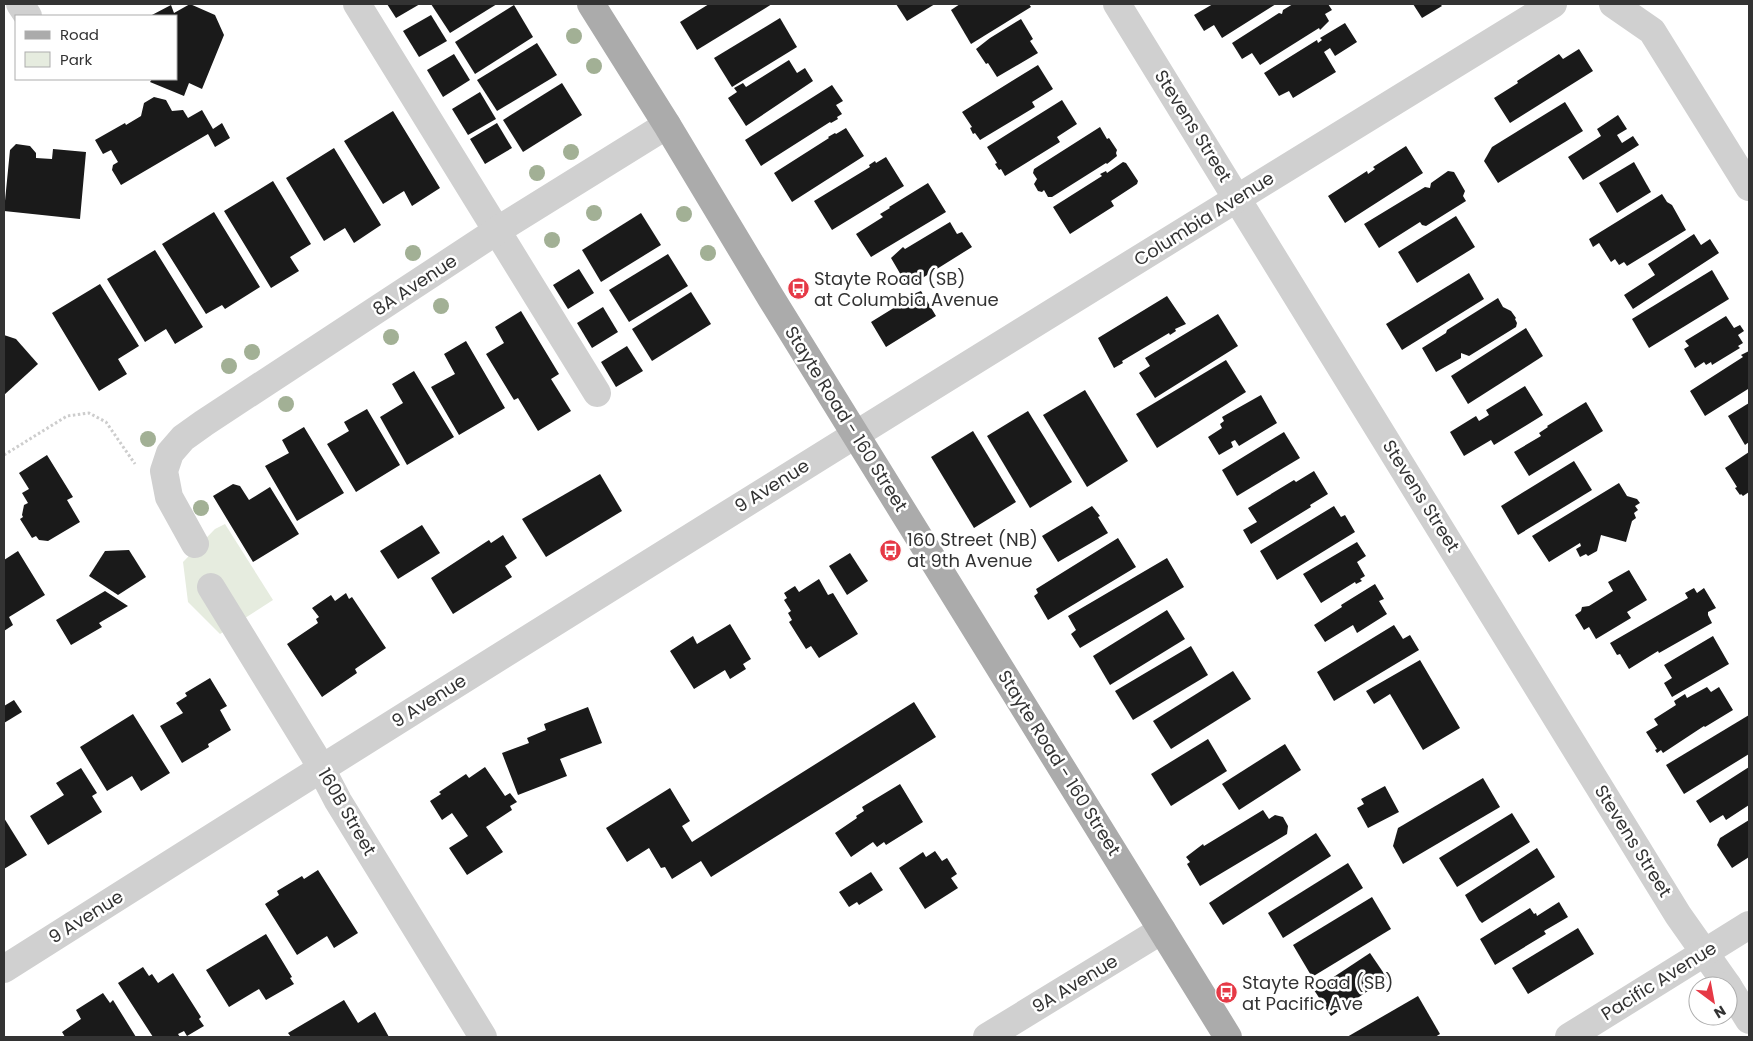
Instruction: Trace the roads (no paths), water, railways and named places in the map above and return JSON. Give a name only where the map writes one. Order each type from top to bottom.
[{"type":"main road","name":"Stayte Road - 160 Street","points":[[591,4],[1228,1037]]},
{"type":"street","points":[[20,4],[27,15]]},
{"type":"street","points":[[357,4],[597,393]]},
{"type":"street","name":"Stevens Street","points":[[1117,4],[1678,915],[1721,976]]},
{"type":"street","name":"Columbia Avenue","points":[[855,434],[1553,4]]},
{"type":"street","points":[[1613,4],[1652,31],[1749,186]]},
{"type":"street","points":[[1649,4],[1652,31]]},
{"type":"street","name":"8A Avenue","points":[[195,544],[169,497],[167,462],[184,438],[498,230],[667,125]]},
{"type":"street","name":"9 Avenue","points":[[4,969],[855,434]]},
{"type":"street","name":"160B Street","points":[[211,587],[321,768],[338,801],[483,1037]]},
{"type":"street","name":"Pacific Avenue","points":[[1569,1037],[1749,925]]},
{"type":"street","name":"9A Avenue","points":[[987,1037],[1162,930]]},
{"type":"street","name":"Stevens Street","points":[[1738,1002],[1749,1020]]},
{"type":"place","name":"Stayte Road (SB) at Columbia Avenue","points":[[798,289]]},
{"type":"place","name":"160 Street (NB) at 9th Avenue","points":[[891,550]]},
{"type":"place","name":"Stayte Road (SB) at Pacific Ave","points":[[1226,993]]}]
